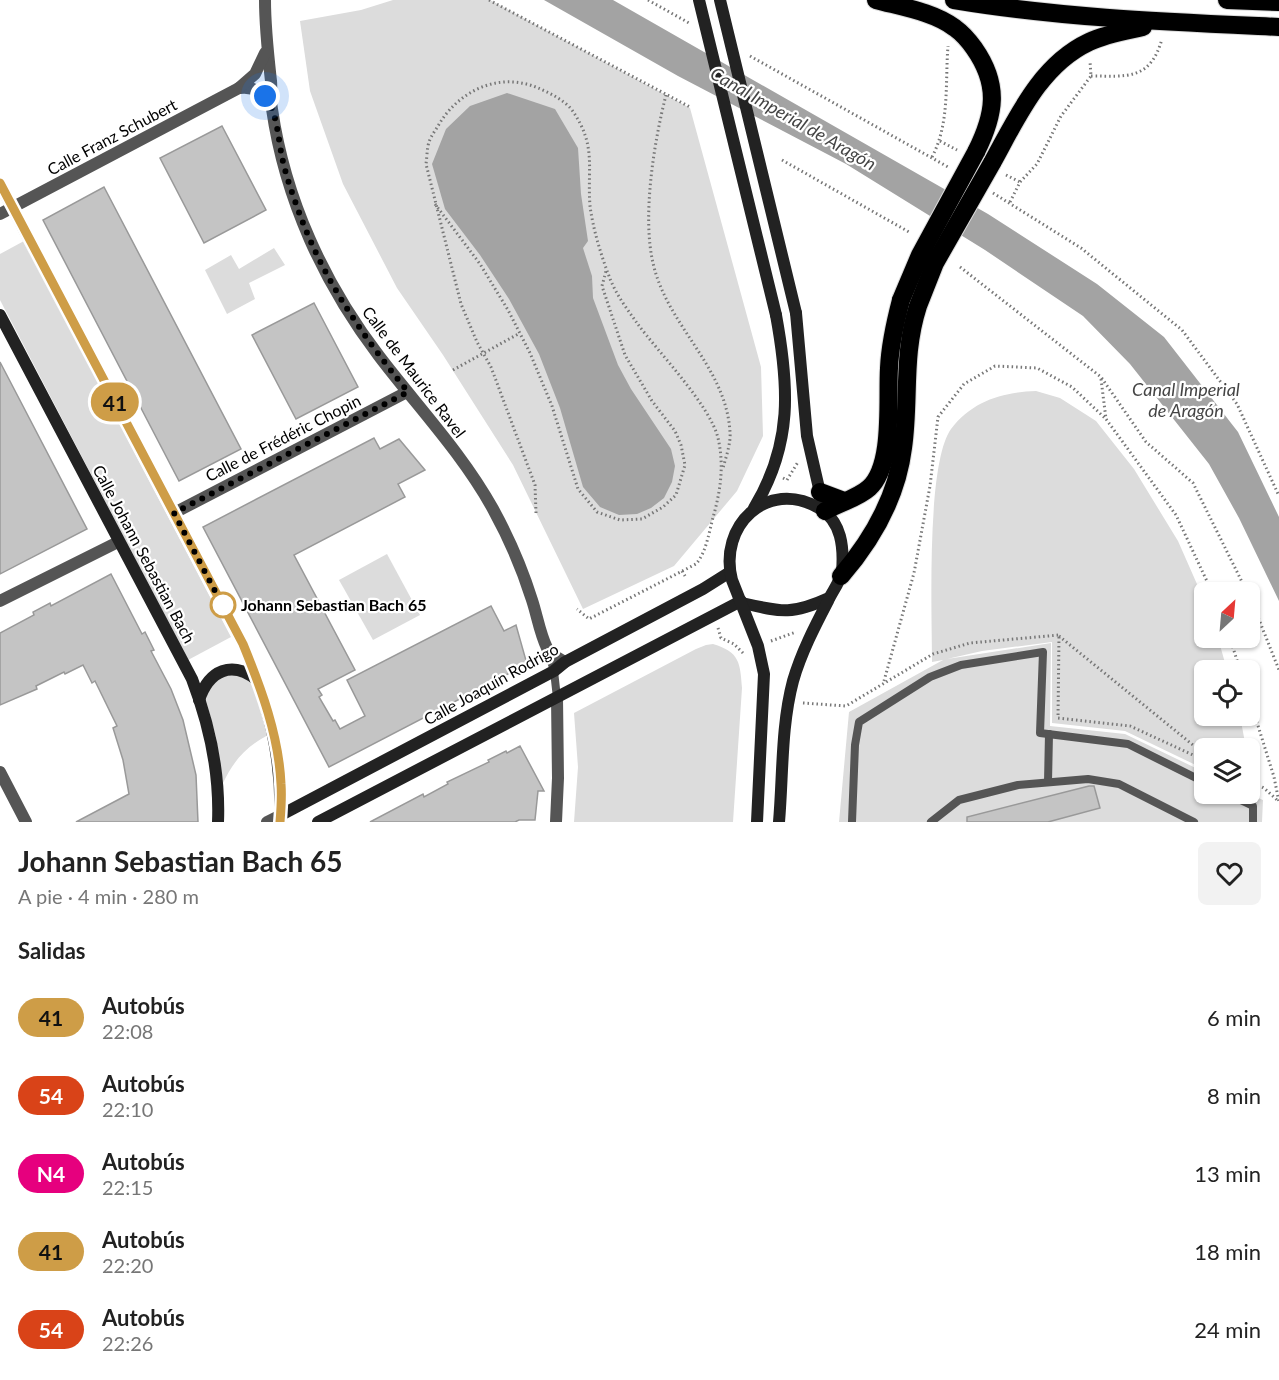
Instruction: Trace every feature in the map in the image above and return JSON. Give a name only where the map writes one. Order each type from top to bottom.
[{"type":"highway","points":[[824,511],[868,489],[880,473],[886,444],[892,335],[901,300],[920,255],[986,133],[992,110],[992,88],[988,73],[980,57],[955,27],[912,10],[876,0]]},
{"type":"highway","points":[[954,0],[1008,9],[1167,22],[1279,27]]},
{"type":"highway","points":[[1227,0],[1279,2]]},
{"type":"highway","points":[[841,576],[875,527],[887,505],[897,478],[904,440],[907,356],[912,324],[918,306],[935,263],[992,163],[1040,83],[1054,66],[1070,53],[1110,34],[1167,22]]},
{"type":"highway","points":[[820,492],[844,501]]},
{"type":"street","name":"Calle de Maurice Ravel","points":[[266,0],[266,49],[271,82],[271,107],[295,201],[328,280],[371,346],[475,479],[510,540],[523,572],[548,650]]},
{"type":"street","points":[[699,0],[776,315],[784,371],[786,406],[782,438],[772,473],[753,509],[742,522],[730,554],[730,572],[761,654],[764,675],[757,822]]},
{"type":"street","points":[[720,0],[796,313],[807,436],[824,511]]},
{"type":"street","name":"Calle Franz Schubert","points":[[0,214],[239,88],[255,74],[266,49]]},
{"type":"street","name":"Calle Franz Schubert","points":[[239,88],[255,88]]},
{"type":"street","name":"Calle de Maurice Ravel","points":[[255,88],[265,96],[271,107]]},
{"type":"street","points":[[0,183],[231,620],[257,680],[276,747],[281,784],[280,818]]},
{"type":"street","name":"Calle Johann Sebastian Bach","points":[[0,315],[189,674],[200,700],[215,757],[218,822]]},
{"type":"street","name":"Calle de Frédéric Chopin","points":[[174,513],[408,392]]},
{"type":"street","points":[[753,509],[768,502],[787,499],[806,502],[824,511],[836,526],[842,543],[841,576],[801,659],[793,681],[786,730],[779,822]]},
{"type":"street","points":[[0,602],[118,542]]},
{"type":"street","name":"Calle Joaquín Rodrigo","points":[[267,822],[280,818],[554,671],[565,662],[703,589],[730,572]]},
{"type":"street","points":[[318,822],[742,602],[789,611],[802,609],[829,598]]},
{"type":"street","points":[[548,650],[565,662]]},
{"type":"street","points":[[200,700],[207,683],[224,671],[241,670],[257,680]]},
{"type":"street","name":"Calle de Maurice Ravel","points":[[556,822],[557,698]]},
{"type":"street","points":[[0,772],[26,822]]},
{"type":"lane","name":"Calle de Maurice Ravel","points":[[548,650],[554,671],[557,698]]},
{"type":"lane","points":[[852,822],[855,745],[859,722],[930,677],[961,665],[1043,652],[1040,733],[1128,744],[1194,777]]},
{"type":"lane","points":[[1048,782],[1049,734]]},
{"type":"lane","points":[[931,822],[959,800],[1018,784],[1088,779],[1119,784],[1194,822]]},
{"type":"lane","points":[[1249,804],[1253,806],[1253,822]]},
{"type":"path","points":[[489,0],[690,108]]},
{"type":"path","points":[[648,0],[693,25]]},
{"type":"path","points":[[1010,202],[1020,183],[1036,164],[1061,116],[1091,76],[1131,76],[1146,68],[1158,53],[1167,22]]},
{"type":"path","points":[[932,157],[940,141],[945,113],[948,44],[955,27]]},
{"type":"path","points":[[743,53],[951,168]]},
{"type":"path","points":[[536,513],[535,484],[491,367],[461,304],[426,164],[429,141],[442,119],[457,101],[480,87],[502,82],[529,84],[552,93],[570,108],[583,129],[590,150],[590,207],[609,279],[627,309],[704,409],[717,436],[722,472]]},
{"type":"path","points":[[577,609],[589,619],[696,564],[702,557],[716,506],[731,433],[721,389],[665,299],[653,263],[650,212],[659,124],[666,95]]},
{"type":"path","points":[[782,160],[909,232]]},
{"type":"path","points":[[990,191],[1081,248],[1182,330],[1237,404],[1279,496]]},
{"type":"path","points":[[434,202],[480,264],[520,333],[552,406],[578,489],[597,512],[620,520],[642,519],[663,507],[676,495],[685,465],[681,445],[675,431],[652,401],[625,355],[602,286],[606,269]]},
{"type":"path","points":[[960,267],[1101,377],[1146,442],[1193,483],[1242,582]]},
{"type":"path","points":[[453,370],[520,333]]},
{"type":"path","points":[[884,683],[914,573],[930,486],[938,417],[964,384],[995,366],[1037,368],[1072,387],[1106,419],[1176,514],[1207,582]]},
{"type":"path","points":[[1101,377],[1106,419]]},
{"type":"path","points":[[781,477],[787,480],[798,462],[803,461]]},
{"type":"path","points":[[682,571],[685,576]]},
{"type":"path","points":[[715,615],[721,638],[738,647],[746,659]]},
{"type":"path","points":[[1260,622],[1279,670]]},
{"type":"path","points":[[766,643],[798,631],[801,633]]},
{"type":"path","points":[[1059,635],[1058,718],[1130,726],[1194,755]]},
{"type":"path","points":[[801,703],[846,706],[933,654],[970,643],[1059,635],[1194,746]]},
{"type":"path","points":[[1258,726],[1274,777],[1279,802]]},
{"type":"path","points":[[1260,786],[1279,802]]},
{"type":"shaded area","points":[[393,0],[490,0],[690,108],[761,367],[763,436],[737,491],[674,566],[583,609],[513,465],[397,288],[343,184],[310,91],[300,21],[361,10]]},
{"type":"shaded area","points":[[24,241],[231,637],[188,660],[0,300],[0,254]]},
{"type":"shaded area","points":[[274,248],[285,265],[249,283],[255,299],[227,314],[205,270],[231,255],[239,269]]},
{"type":"shaded area","points":[[1036,391],[1060,398],[1096,421],[1134,469],[1178,541],[1196,582],[1194,582],[1194,648],[1221,648],[1224,660],[1194,660],[1194,726],[1242,726],[1244,738],[1194,738],[1194,764],[1125,731],[1052,723],[1052,642],[982,651],[947,659],[1051,643],[1050,726],[1125,734],[1194,767],[1194,804],[1260,804],[1260,799],[1263,800],[1262,822],[839,822],[849,712],[943,660],[932,662],[931,576],[934,505],[937,473],[943,447],[951,429],[968,411],[1000,396]]},
{"type":"shaded area","points":[[387,554],[420,615],[373,640],[339,580]]},
{"type":"shaded area","points":[[713,644],[734,655],[739,665],[741,679],[733,822],[574,822],[578,767],[574,713],[696,649]]},
{"type":"shaded area","points":[[232,674],[248,680],[253,685],[268,735],[241,755],[223,783],[216,737],[206,700],[209,690],[215,683]]},
{"type":"water","name":"Canal Imperial de Aragón","points":[[544,0],[613,0],[988,214],[1097,284],[1164,337],[1238,432],[1279,517],[1279,601],[1239,518],[1209,464],[1130,364],[1083,316],[985,250],[846,164],[678,76]]},
{"type":"water","points":[[507,93],[555,109],[578,148],[581,194],[588,241],[583,248],[592,276],[593,298],[618,365],[631,389],[671,449],[675,466],[672,482],[664,498],[651,508],[637,514],[619,515],[600,507],[583,487],[560,408],[539,354],[509,299],[480,255],[445,209],[432,164],[446,129],[470,106]]},
{"type":"building","points":[[222,126],[266,210],[204,243],[160,158]]},
{"type":"building","points":[[104,187],[241,449],[179,481],[43,220]]},
{"type":"building","points":[[314,303],[358,387],[296,419],[252,335]]},
{"type":"building","points":[[0,362],[87,529],[0,574]]},
{"type":"building","points":[[374,438],[380,449],[399,439],[425,470],[398,484],[405,497],[294,555],[355,670],[318,689],[322,695],[319,697],[333,721],[335,720],[340,729],[365,716],[347,680],[491,606],[504,631],[516,625],[527,664],[329,767],[203,527]]},
{"type":"building","points":[[111,574],[142,634],[145,632],[154,650],[151,651],[171,689],[183,720],[196,775],[198,822],[76,822],[129,794],[123,760],[113,728],[117,726],[95,681],[92,683],[83,665],[65,674],[64,672],[36,686],[37,689],[0,705],[0,633],[34,615],[33,612],[50,603],[51,606]]},
{"type":"building","points":[[520,746],[544,791],[538,791],[535,820],[370,822],[423,794],[424,797],[448,784],[447,782],[489,762],[488,760]]},
{"type":"building","points":[[1094,786],[1100,808],[1048,822],[967,822],[967,817]]},
{"type":"bus line","name":"41","points":[[0,183],[243,644],[263,696],[276,747],[281,784],[280,822]]},
{"type":"place","name":"Johann Sebastian Bach 65","points":[[223,605]]},
{"type":"route","points":[[223,605],[226,612],[174,513],[408,392],[347,311],[328,280],[295,201],[271,107],[265,96]]}]
